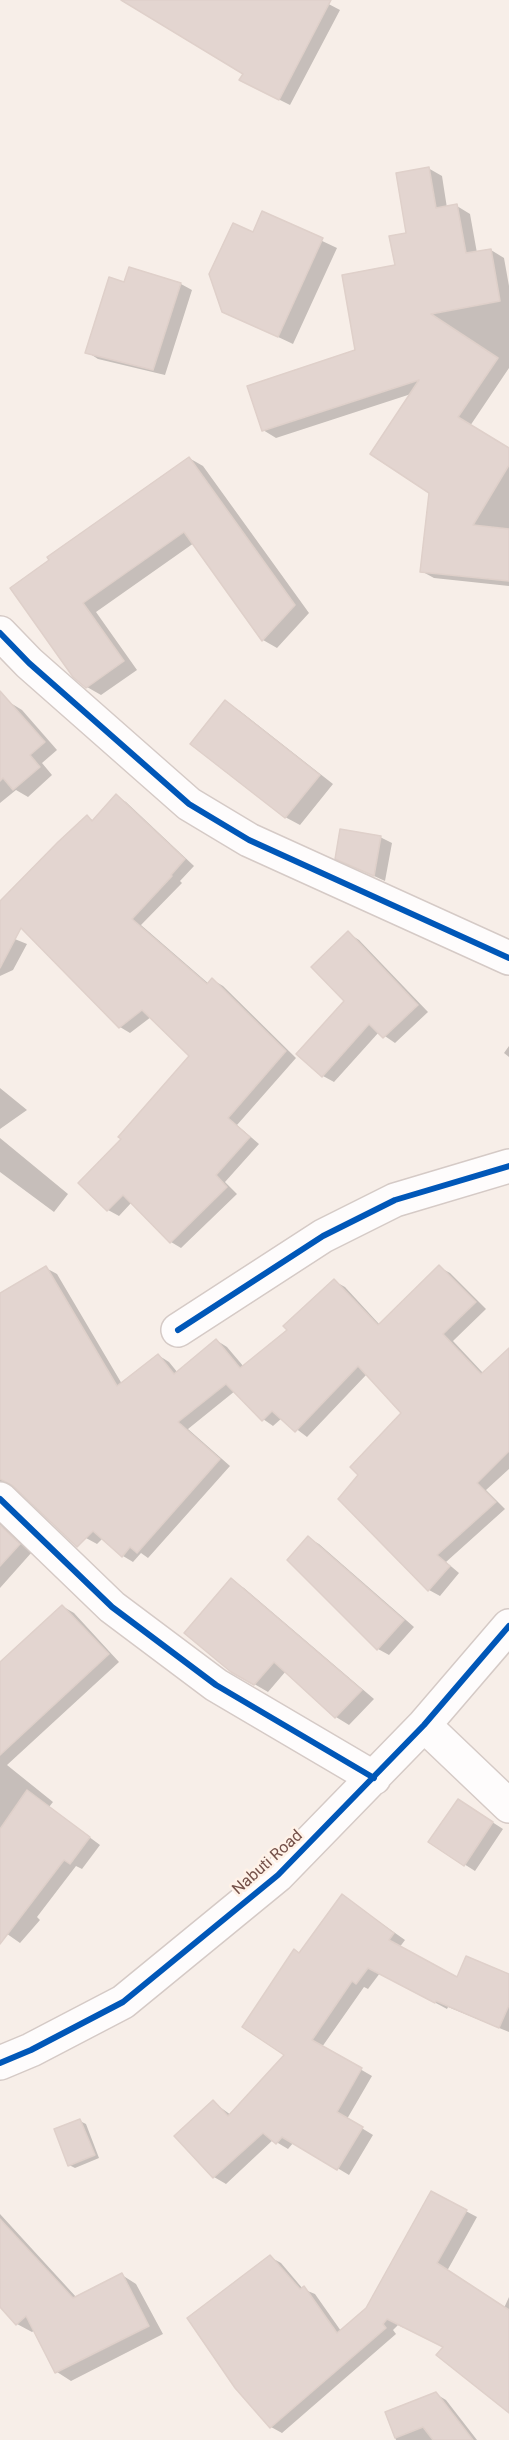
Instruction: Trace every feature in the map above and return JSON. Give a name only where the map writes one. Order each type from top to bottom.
[{"type":"street","points":[[0,633],[29,663],[189,804],[249,840],[509,958]]},
{"type":"street","points":[[178,1330],[323,1236],[375,1210],[396,1200],[509,1166]]},
{"type":"street","points":[[0,1499],[112,1607],[216,1685],[374,1778]]},
{"type":"street","name":"Nabuti Road","points":[[0,2063],[31,2050],[123,2002],[278,1875],[424,1725],[509,1626]]},
{"type":"street","points":[[424,1725],[509,1806]]},
{"type":"building","points":[[121,0],[331,0],[279,100],[239,80],[243,74]]},
{"type":"building","points":[[429,167],[436,208],[457,204],[466,253],[491,249],[500,301],[431,314],[498,358],[458,417],[509,448],[509,465],[473,525],[509,529],[509,581],[420,572],[429,493],[370,454],[419,380],[262,431],[247,386],[355,350],[342,275],[395,265],[389,236],[406,233],[396,173]]},
{"type":"building","points":[[262,211],[323,238],[278,337],[222,312],[209,274],[233,223],[253,232]]},
{"type":"building","points":[[129,267],[181,283],[153,370],[85,353],[109,277],[124,282]]},
{"type":"building","points":[[189,457],[295,605],[262,641],[184,532],[83,603],[124,661],[86,688],[73,677],[10,588],[49,560],[47,557]]},
{"type":"building","points":[[0,691],[45,742],[30,755],[40,767],[13,790],[3,778],[0,781]]},
{"type":"building","points":[[225,700],[320,775],[285,818],[190,744]]},
{"type":"building","points":[[116,794],[185,859],[132,919],[207,984],[212,978],[286,1051],[228,1118],[250,1137],[216,1175],[227,1187],[170,1243],[123,1195],[107,1211],[78,1183],[121,1139],[118,1137],[189,1056],[142,1010],[119,1028],[21,928],[0,968],[0,901],[87,815],[92,821]]},
{"type":"building","points":[[340,829],[381,836],[374,876],[335,859]]},
{"type":"building","points":[[348,931],[418,1005],[383,1038],[369,1024],[322,1077],[296,1054],[344,1001],[311,967]]},
{"type":"building","points":[[439,1265],[476,1302],[443,1334],[481,1374],[509,1348],[509,1451],[477,1483],[496,1502],[437,1555],[450,1566],[428,1591],[338,1499],[358,1475],[350,1467],[401,1413],[358,1366],[295,1432],[272,1411],[262,1421],[226,1384],[178,1422],[220,1459],[137,1553],[130,1547],[122,1557],[93,1531],[77,1547],[13,1486],[0,1479],[0,1293],[46,1266],[117,1386],[158,1354],[174,1374],[216,1339],[240,1368],[287,1330],[283,1326],[334,1279],[378,1325]]},
{"type":"building","points":[[0,1525],[20,1544],[0,1566]]},
{"type":"building","points":[[308,1536],[404,1620],[377,1650],[287,1560]]},
{"type":"building","points":[[231,1578],[362,1690],[335,1718],[274,1662],[254,1685],[231,1672],[184,1633]]},
{"type":"building","points":[[62,1605],[109,1654],[0,1755],[0,1662]]},
{"type":"building","points":[[27,1790],[90,1837],[70,1864],[64,1860],[0,1944],[0,1829]]},
{"type":"building","points":[[458,1799],[493,1822],[464,1866],[428,1842]]},
{"type":"building","points":[[342,1894],[394,1933],[389,1940],[457,1977],[466,1956],[509,1974],[509,2005],[499,2028],[436,2001],[435,2003],[368,1968],[356,1984],[352,1981],[312,2040],[362,2068],[337,2112],[363,2127],[337,2170],[282,2137],[276,2144],[263,2133],[213,2178],[174,2136],[213,2100],[228,2116],[284,2055],[242,2027],[294,1949],[299,1953]]},
{"type":"building","points":[[80,2119],[95,2155],[68,2166],[54,2129]]},
{"type":"building","points":[[431,2191],[467,2210],[437,2263],[509,2310],[509,2413],[436,2355],[443,2347],[387,2319],[383,2324],[386,2328],[270,2428],[235,2388],[187,2318],[270,2255],[300,2289],[304,2286],[337,2333],[366,2308]]},
{"type":"building","points":[[0,2219],[73,2298],[122,2273],[149,2326],[55,2373],[26,2316],[16,2325],[0,2307]]},
{"type":"building","points":[[436,2392],[473,2440],[433,2440],[423,2427],[395,2438],[385,2412]]},
{"type":"cycle path","points":[[0,633],[29,663],[189,804],[249,840],[509,958]]},
{"type":"cycle path","points":[[178,1330],[323,1236],[395,1200],[509,1166]]},
{"type":"cycle path","points":[[0,1499],[112,1607],[216,1685],[374,1778]]},
{"type":"cycle path","points":[[0,2063],[31,2050],[123,2002],[278,1875],[424,1725],[509,1626]]}]
